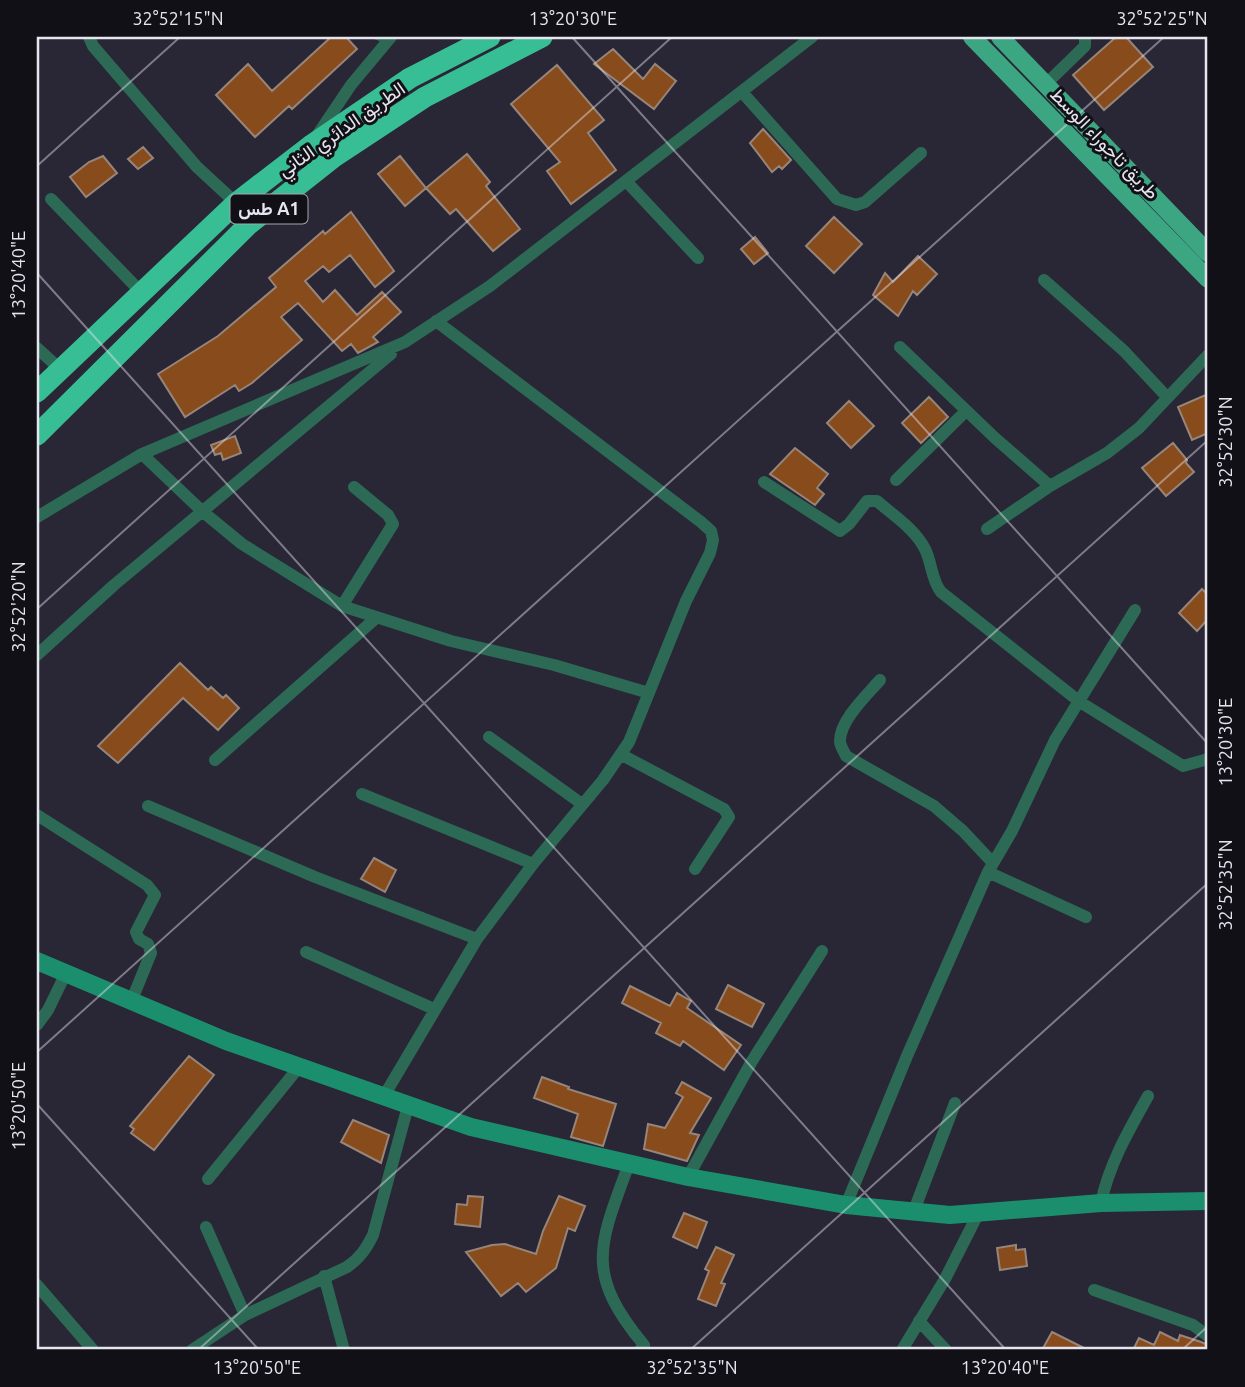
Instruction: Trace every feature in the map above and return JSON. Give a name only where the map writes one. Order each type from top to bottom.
[{"type":"highway","name":"الطريق الدائري الثاني","points":[[37,392],[236,203],[310,146],[410,78],[490,37]]},
{"type":"highway","name":"الطريق الدائري الثاني","points":[[37,435],[248,225],[334,157],[425,97],[542,37]]},
{"type":"main road","name":"طريق تاجوراء الوسط","points":[[972,37],[1208,279]]},
{"type":"main road","name":"طريق تاجوراء الوسط","points":[[1000,37],[1208,253]]},
{"type":"street","points":[[89,37],[93,46],[197,167],[236,203]]},
{"type":"street","points":[[1046,84],[1085,46],[1085,37]]},
{"type":"street","points":[[310,146],[385,38]]},
{"type":"street","points":[[37,655],[114,584],[405,342],[490,286],[742,92],[805,39]]},
{"type":"street","points":[[742,92],[837,199],[856,205],[865,202],[921,153]]},
{"type":"street","points":[[626,181],[698,258]]},
{"type":"street","points":[[51,199],[141,292]]},
{"type":"street","points":[[1044,279],[1124,351],[1167,397]]},
{"type":"street","points":[[384,1096],[477,939],[533,864],[622,755],[713,540],[711,531],[701,522],[436,321]]},
{"type":"street","points":[[37,517],[142,454],[405,342]]},
{"type":"street","points":[[900,347],[1050,486]]},
{"type":"street","points":[[37,348],[60,369]]},
{"type":"street","points":[[987,529],[1050,486],[1107,453],[1139,428],[1208,355]]},
{"type":"street","points":[[896,480],[966,411]]},
{"type":"street","points":[[142,454],[202,511],[243,544],[342,606],[451,641],[554,665],[649,693]]},
{"type":"street","points":[[764,482],[840,531],[867,501],[877,501],[919,539],[926,552],[934,583],[940,592],[1080,702],[1183,766],[1208,759]]},
{"type":"street","points":[[342,606],[393,524],[388,515],[354,487]]},
{"type":"street","points":[[846,1205],[907,1056],[991,867],[1018,819],[1050,749],[1135,610]]},
{"type":"street","points":[[215,760],[376,618]]},
{"type":"street","points":[[880,680],[859,703],[842,730],[840,744],[846,757],[934,806],[963,831],[991,867],[1086,917]]},
{"type":"street","points":[[489,737],[582,804]]},
{"type":"street","points":[[622,755],[724,808],[729,817],[695,869]]},
{"type":"street","points":[[362,794],[533,864]]},
{"type":"street","points":[[148,806],[315,877],[477,939]]},
{"type":"street","points":[[37,815],[153,891],[155,895],[136,932],[136,937],[148,944],[151,953],[131,1002]]},
{"type":"street","points":[[688,1177],[752,1061],[822,951]]},
{"type":"street","points":[[306,952],[434,1009]]},
{"type":"street","points":[[37,961],[226,1041],[471,1128],[688,1177],[846,1205],[913,1213],[950,1214],[1101,1203],[1208,1201]]},
{"type":"street","points":[[37,1025],[48,1010],[65,975]]},
{"type":"street","points":[[208,1179],[299,1067]]},
{"type":"street","points":[[1101,1203],[1105,1183],[1123,1140],[1148,1096]]},
{"type":"street","points":[[913,1213],[955,1102]]},
{"type":"street","points":[[192,1350],[245,1315],[357,1260],[373,1235],[408,1106]]},
{"type":"street","points":[[629,1164],[604,1238],[601,1258],[605,1282],[622,1319],[644,1348]]},
{"type":"street","points":[[902,1350],[945,1279],[979,1212]]},
{"type":"street","points":[[206,1227],[245,1315]]},
{"type":"street","points":[[324,1276],[344,1350]]},
{"type":"street","points":[[37,1284],[93,1350]]},
{"type":"street","points":[[1094,1290],[1193,1325],[1208,1336]]},
{"type":"street","points":[[919,1321],[946,1350]]},
{"type":"building","points":[[331,37],[346,37],[357,49],[292,109],[289,106],[255,137],[216,95],[248,64],[272,91]]},
{"type":"building","points":[[1116,37],[1126,37],[1153,67],[1104,110],[1073,75]]},
{"type":"building","points":[[613,49],[643,79],[655,64],[676,81],[654,109],[594,64]]},
{"type":"building","points":[[557,65],[604,120],[588,133],[616,170],[571,204],[547,171],[560,162],[511,104]]},
{"type":"building","points":[[763,129],[791,160],[782,169],[779,166],[772,172],[750,143]]},
{"type":"building","points":[[143,147],[153,158],[138,169],[128,159]]},
{"type":"building","points":[[467,154],[490,182],[486,186],[520,229],[493,251],[456,209],[450,214],[426,188]]},
{"type":"building","points":[[103,156],[117,173],[86,197],[70,177],[89,162]]},
{"type":"building","points":[[400,156],[426,188],[405,206],[378,174]]},
{"type":"building","points":[[351,212],[394,271],[375,287],[350,255],[329,272],[323,266],[305,281],[323,302],[335,290],[357,315],[382,292],[401,312],[373,337],[378,342],[358,353],[351,344],[342,351],[298,303],[281,317],[302,340],[252,383],[239,391],[235,385],[185,417],[158,374],[218,336],[276,287],[269,278],[323,231],[325,234]]},
{"type":"building","points":[[834,217],[862,244],[834,273],[806,246]]},
{"type":"building","points":[[755,237],[768,253],[754,264],[741,249]]},
{"type":"building","points":[[918,256],[937,274],[917,295],[913,291],[898,316],[873,295],[885,273],[893,282]]},
{"type":"building","points":[[1208,394],[1208,433],[1192,440],[1178,407]]},
{"type":"building","points":[[929,397],[948,417],[921,443],[902,423]]},
{"type":"building","points":[[849,401],[874,426],[851,448],[827,423]]},
{"type":"building","points":[[235,436],[241,453],[223,460],[221,453],[215,455],[211,445]]},
{"type":"building","points":[[1173,443],[1194,472],[1166,496],[1142,468]]},
{"type":"building","points":[[795,448],[828,474],[817,488],[824,494],[815,505],[770,474]]},
{"type":"building","points":[[1202,589],[1208,595],[1208,619],[1197,631],[1179,613]]},
{"type":"building","points":[[180,663],[208,690],[211,687],[223,698],[226,695],[239,708],[218,730],[183,698],[118,763],[98,746]]},
{"type":"building","points":[[374,858],[396,870],[385,892],[361,879]]},
{"type":"building","points":[[728,985],[764,1004],[752,1027],[716,1009]]},
{"type":"building","points":[[630,986],[670,1006],[677,993],[691,1001],[687,1008],[741,1045],[724,1070],[683,1041],[680,1046],[656,1033],[661,1023],[622,1003]]},
{"type":"building","points":[[189,1056],[214,1075],[154,1150],[131,1133],[134,1129],[130,1126]]},
{"type":"building","points":[[542,1077],[569,1087],[568,1089],[616,1104],[603,1146],[571,1137],[578,1114],[534,1098]]},
{"type":"building","points":[[682,1082],[711,1098],[690,1133],[699,1135],[687,1161],[644,1149],[648,1124],[665,1128],[683,1097],[676,1093]]},
{"type":"building","points":[[353,1120],[389,1135],[381,1163],[341,1142]]},
{"type":"building","points":[[468,1196],[483,1197],[480,1227],[455,1224],[457,1204],[467,1205]]},
{"type":"building","points":[[559,1196],[585,1206],[575,1231],[568,1228],[556,1268],[526,1292],[518,1283],[501,1296],[466,1252],[505,1244],[536,1254]]},
{"type":"building","points":[[684,1213],[707,1222],[697,1248],[673,1237]]},
{"type":"building","points":[[1016,1245],[1016,1250],[1025,1249],[1027,1266],[1000,1270],[997,1248]]},
{"type":"building","points":[[716,1247],[734,1255],[721,1283],[725,1284],[716,1306],[698,1299],[709,1271],[705,1269]]},
{"type":"building","points":[[1052,1332],[1088,1350],[1042,1350]]},
{"type":"building","points":[[1160,1332],[1178,1341],[1180,1335],[1201,1342],[1208,1345],[1208,1350],[1133,1350],[1139,1338],[1154,1345]]}]
